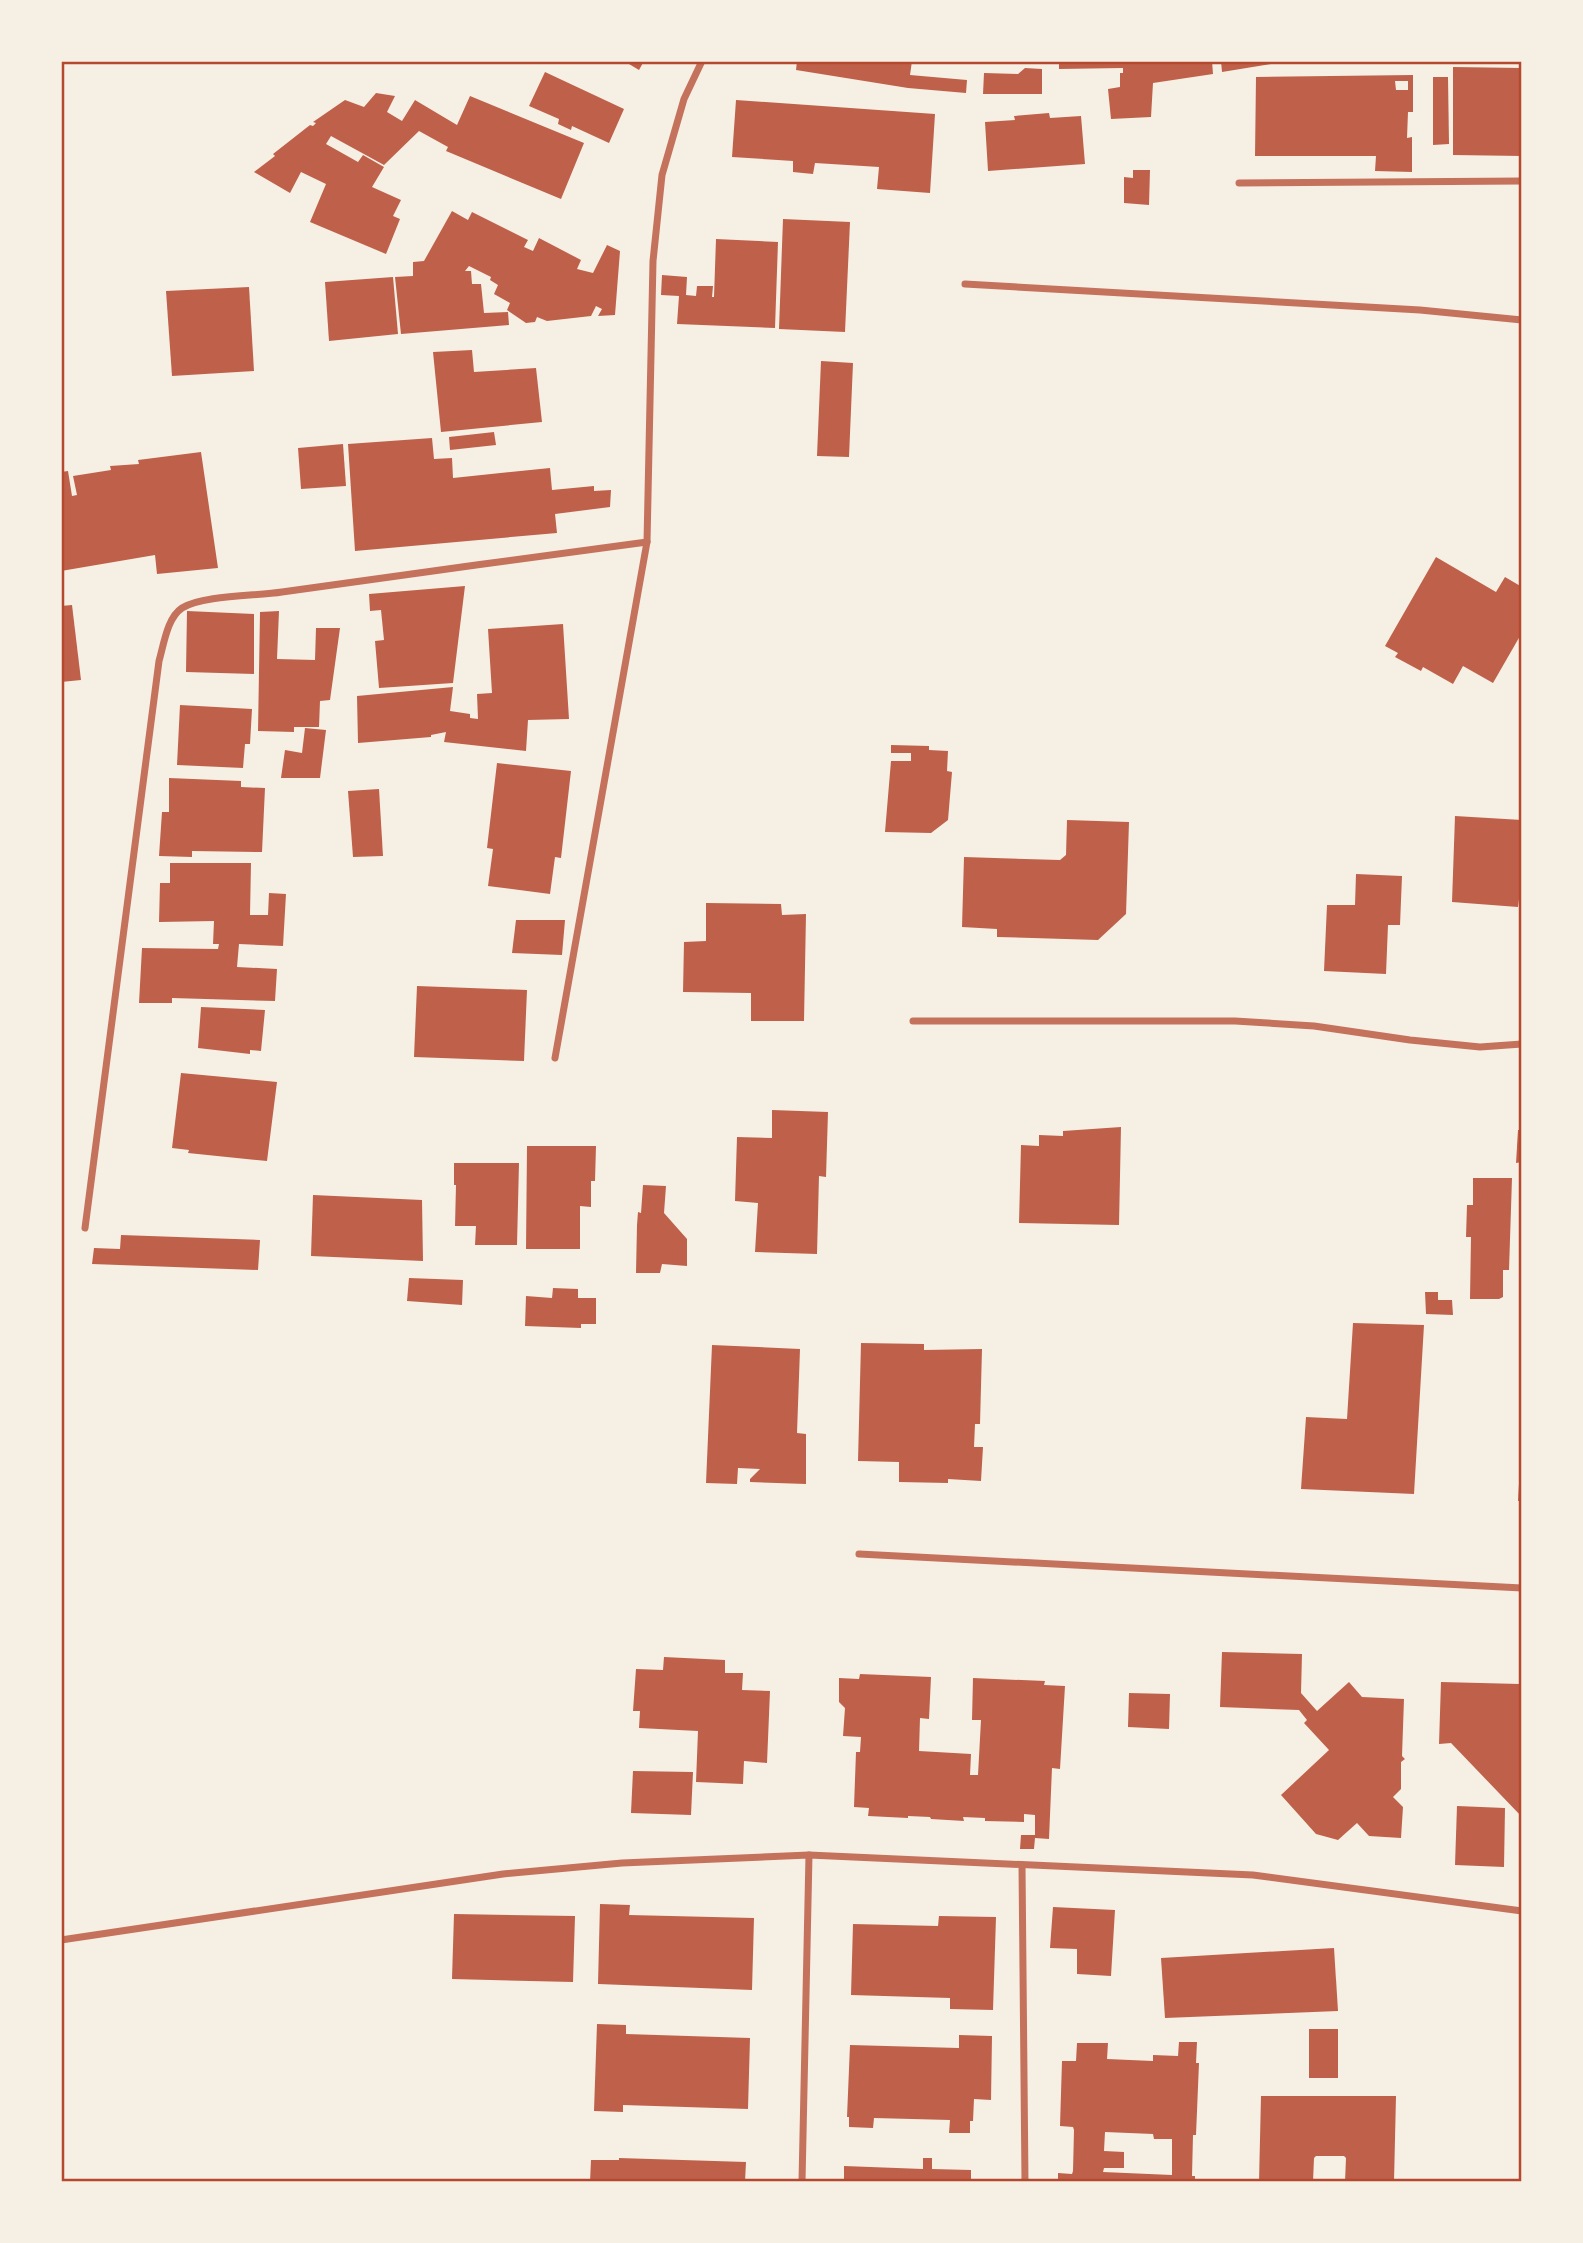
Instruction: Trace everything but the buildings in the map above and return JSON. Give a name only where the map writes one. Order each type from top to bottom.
[{"type":"street","points":[[555,1058],[647,542],[653,261],[662,175],[684,99],[702,61]]},
{"type":"street","points":[[1239,183],[1522,181]]},
{"type":"street","points":[[965,284],[1420,310],[1522,320]]},
{"type":"street","points":[[85,1228],[159,660],[168,629],[177,612],[184,606],[202,600],[266,594],[647,542]]},
{"type":"street","points":[[913,1021],[1235,1021],[1314,1026],[1480,1047],[1522,1044]]},
{"type":"street","points":[[859,1554],[1522,1588]]},
{"type":"street","points":[[802,2182],[809,1855]]},
{"type":"street","points":[[61,1940],[503,1874],[622,1863],[809,1855],[1253,1875],[1522,1911]]},
{"type":"street","points":[[1022,1865],[1025,2182]]}]
